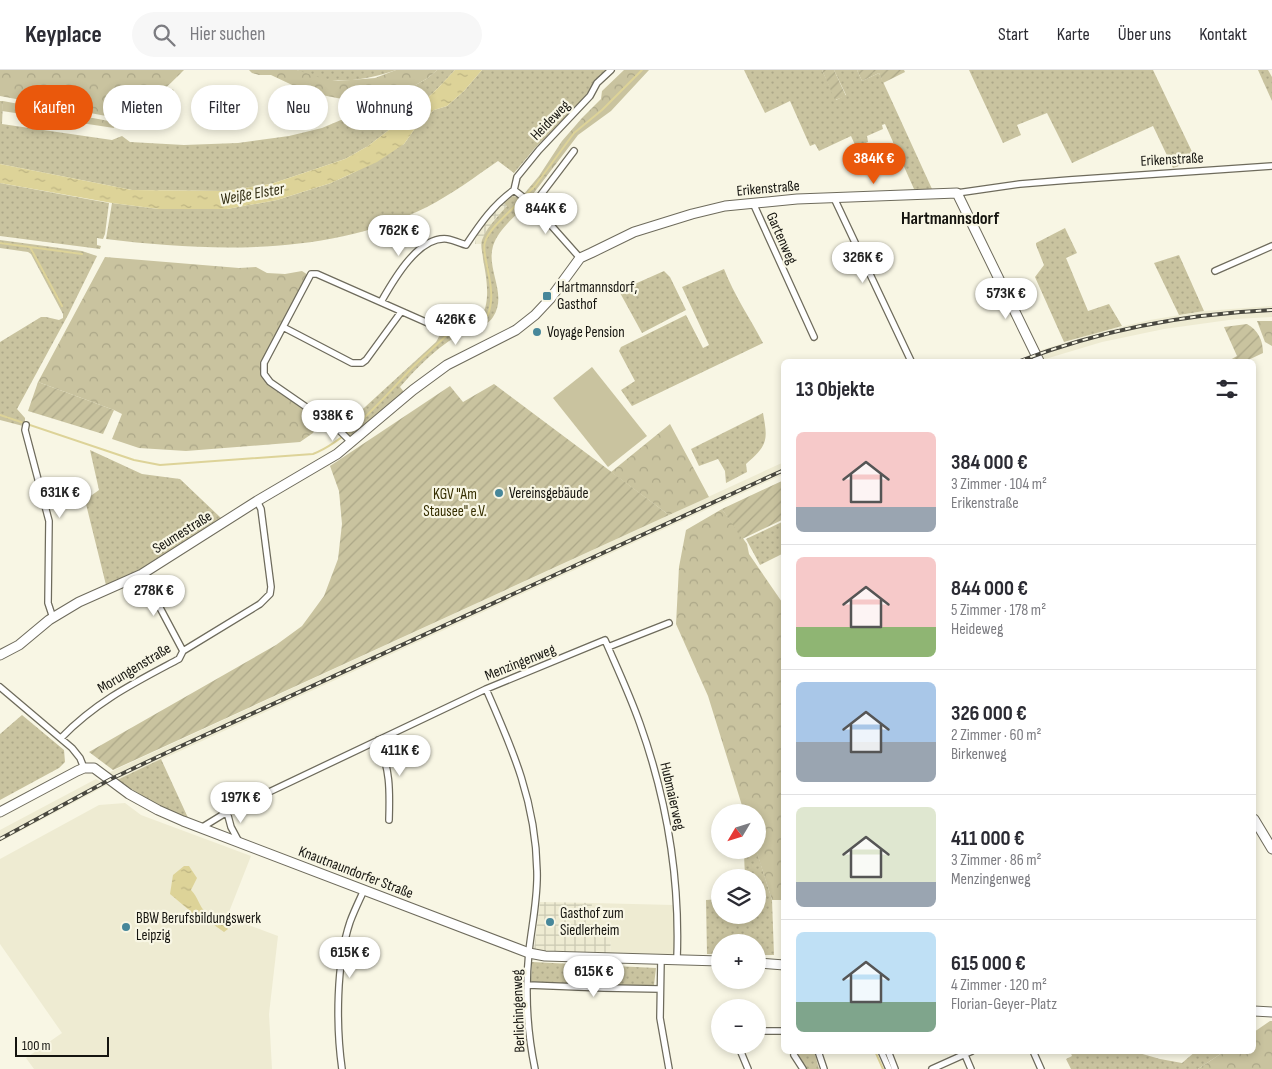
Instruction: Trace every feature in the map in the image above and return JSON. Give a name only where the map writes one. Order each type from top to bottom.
[{"type":"street","name":"Heideweg","points":[[381,302],[395,277],[419,249],[426,244],[447,239],[466,246],[486,216],[500,200],[514,190],[517,177],[539,150],[590,96],[597,83],[611,70]]},
{"type":"street","points":[[532,205],[574,151]]},
{"type":"street","name":"Erikenstraße","points":[[413,390],[455,360],[495,342],[516,330],[535,315],[550,299],[580,258],[640,230],[717,208],[797,199],[957,193],[1069,180],[1272,166]]},
{"type":"street","points":[[514,190],[532,205],[580,258]]},
{"type":"street","points":[[957,193],[1037,359]]},
{"type":"street","points":[[834,198],[909,359]]},
{"type":"street","name":"Gartenweg","points":[[753,203],[814,337]]},
{"type":"street","points":[[1215,271],[1272,246]]},
{"type":"street","points":[[349,440],[341,431],[270,382],[264,374],[264,363],[311,274],[316,274],[437,327]]},
{"type":"street","points":[[283,327],[352,363],[362,363],[401,312]]},
{"type":"street","name":"Seumestraße","points":[[0,655],[19,645],[53,618],[79,602],[142,574],[257,501],[320,465],[413,390]]},
{"type":"street","points":[[26,425],[25,430],[49,521],[48,603],[53,618]]},
{"type":"street","name":"Morungenstraße","points":[[61,738],[96,706],[179,659],[184,651],[260,604],[270,594],[271,587],[261,509],[257,501]]},
{"type":"street","points":[[142,574],[184,651]]},
{"type":"street","name":"Menzingenweg","points":[[201,828],[227,812],[486,689],[605,640],[608,647],[669,623]]},
{"type":"street","name":"Hubmaierweg","points":[[608,647],[640,724],[661,796],[672,846],[678,959]]},
{"type":"street","points":[[0,687],[77,753],[84,768],[0,812]]},
{"type":"street","name":"Berlichingenweg","points":[[486,689],[520,768],[536,842],[537,901],[529,953],[528,985],[530,1043],[534,1069]]},
{"type":"street","points":[[378,740],[386,760],[390,779],[389,820]]},
{"type":"street","name":"Knautnaundorfer Straße","points":[[84,768],[98,770],[130,794],[158,810],[201,828],[529,953],[545,956],[711,961]]},
{"type":"street","points":[[227,812],[239,842]]},
{"type":"street","points":[[1256,822],[1272,849]]},
{"type":"street","points":[[342,1069],[339,1051],[338,997],[343,955],[350,923],[364,890]]},
{"type":"street","points":[[661,959],[662,1036],[669,1069]]},
{"type":"street","points":[[766,964],[781,965]]},
{"type":"street","points":[[528,985],[660,989]]},
{"type":"street","points":[[1256,1011],[1272,1012]]},
{"type":"street","points":[[766,1031],[781,1031]]},
{"type":"street","points":[[742,1054],[748,1069]]},
{"type":"street","points":[[819,1054],[824,1069]]},
{"type":"street","points":[[882,1054],[889,1069]]},
{"type":"street","points":[[889,1054],[895,1069]]},
{"type":"street","points":[[1034,1054],[1042,1069]]},
{"type":"street","points":[[794,1055],[803,1069]]},
{"type":"street","points":[[932,1069],[965,1055],[971,1069]]},
{"type":"shaded area","points":[[503,202],[508,206],[494,220],[481,244],[475,244],[476,237],[489,217]]},
{"type":"shaded area","points":[[1272,306],[1272,317],[1236,319],[1164,329],[1102,342],[1045,359],[1042,359],[1038,351],[1099,332],[1150,320],[1204,311]]},
{"type":"shaded area","points":[[781,463],[781,475],[117,780],[108,773]]},
{"type":"shaded area","points":[[96,779],[107,785],[0,842],[0,830]]},
{"type":"shaded area","name":"BBW Berufsbildungswerk Leipzig","points":[[125,803],[141,815],[251,856],[227,917],[278,936],[269,1014],[272,1069],[34,1069],[26,1058],[62,1033],[0,944],[0,859],[99,805]]},
{"type":"shaded area","points":[[540,902],[592,903],[591,924],[612,927],[610,953],[546,952],[534,949]]},
{"type":"shaded area","points":[[592,903],[674,905],[674,955],[610,953],[612,927],[591,924]]},
{"type":"green space","points":[[0,70],[184,70],[168,85],[103,85],[103,115],[93,114],[93,85],[15,85],[15,99],[0,96]]},
{"type":"green space","points":[[249,70],[297,70],[321,78],[338,81],[375,78],[396,70],[437,70],[415,85],[338,85],[338,98],[328,96],[328,85],[292,85],[271,75],[252,73]]},
{"type":"green space","points":[[297,70],[396,70],[359,79],[334,80],[321,79]]},
{"type":"green space","points":[[437,70],[455,70],[431,95],[431,85],[415,85]]},
{"type":"green space","points":[[482,70],[607,70],[592,85],[583,100],[535,148],[514,173],[498,161],[436,202],[390,223],[351,235],[311,242],[270,246],[229,248],[106,239],[112,203],[159,209],[227,209],[277,200],[331,183],[353,173],[404,144],[414,130],[431,130],[431,113],[447,106],[464,91]]},
{"type":"green space","points":[[624,70],[649,70],[611,111],[578,135],[530,198],[524,194],[539,176],[562,141],[601,99],[602,91]]},
{"type":"green space","points":[[744,70],[822,70],[836,100],[846,95],[834,70],[857,70],[862,81],[879,73],[932,189],[914,189],[885,124],[882,125],[883,129],[867,136],[868,142],[856,147],[851,136],[819,151],[815,144],[810,146],[790,101],[765,113]]},
{"type":"green space","points":[[822,70],[834,70],[846,96],[835,100]]},
{"type":"green space","points":[[857,70],[904,70],[905,72],[883,83],[879,73],[862,81]]},
{"type":"green space","points":[[969,70],[1153,70],[1196,160],[1173,168],[1153,126],[1072,163],[1047,113],[1017,125],[1021,135],[1003,143]]},
{"type":"green space","points":[[1258,70],[1268,70],[1272,77],[1272,101]]},
{"type":"green space","points":[[0,101],[3,101],[2,124],[15,126],[15,130],[43,130],[112,140],[122,136],[130,142],[184,145],[238,143],[289,136],[314,130],[328,130],[328,125],[338,121],[338,130],[389,130],[368,146],[345,159],[271,184],[225,191],[132,190],[0,164]]},
{"type":"green space","points":[[3,101],[15,103],[15,113],[2,111]]},
{"type":"green space","points":[[93,118],[103,120],[103,126],[93,125]]},
{"type":"green space","points":[[0,183],[109,203],[105,234],[103,239],[97,238],[97,245],[101,246],[100,249],[0,236]]},
{"type":"green space","points":[[513,196],[524,201],[526,205],[502,229],[493,246],[492,264],[498,300],[493,317],[481,327],[456,337],[441,347],[400,387],[404,392],[354,437],[347,436],[341,429],[436,342],[440,335],[438,332],[439,328],[449,329],[466,326],[475,322],[481,316],[487,298],[481,247],[482,240],[490,226],[507,206],[503,202]]},
{"type":"green space","points":[[1065,228],[1077,253],[1066,258],[1088,311],[1109,304],[1122,326],[1064,342],[1035,277],[1044,265],[1036,243]]},
{"type":"green space","points":[[0,240],[82,251],[97,256],[68,315],[17,409],[25,418],[25,425],[23,426],[0,420],[0,342],[41,317],[59,320],[63,318],[63,314],[31,254],[0,248]]},
{"type":"green space","points":[[1179,255],[1204,311],[1179,315],[1154,263]]},
{"type":"green space","points":[[105,257],[239,268],[256,267],[267,273],[285,274],[302,271],[308,275],[262,363],[262,374],[267,383],[314,416],[318,425],[313,433],[300,442],[186,451],[139,448],[112,439],[122,414],[38,382]]},
{"type":"green space","points":[[724,269],[737,297],[763,343],[632,406],[621,390],[635,381],[619,351],[621,347],[686,315],[703,348],[709,345],[682,287]]},
{"type":"green space","points":[[664,271],[670,277],[686,310],[642,333],[619,291]]},
{"type":"green space","points":[[1257,321],[1272,321],[1272,346],[1265,342]]},
{"type":"green space","points":[[1247,324],[1259,336],[1263,353],[1250,359],[1232,359],[1237,356],[1224,327]]},
{"type":"green space","points":[[592,367],[647,436],[608,467],[553,398]]},
{"type":"green space","points":[[38,382],[114,410],[103,434],[28,411]]},
{"type":"green space","name":"KGV \"Am Stausee\" e.V.","points":[[494,384],[669,515],[113,770],[89,752],[276,645],[302,626],[324,596],[338,559],[342,524],[339,491],[330,466],[450,386],[463,402]]},
{"type":"green space","points":[[763,413],[766,430],[765,442],[759,452],[746,464],[747,472],[726,483],[725,471],[718,459],[699,466],[691,449]]},
{"type":"green space","points":[[670,424],[709,497],[669,515],[611,472]]},
{"type":"green space","points":[[90,450],[142,474],[180,479],[221,518],[139,570],[106,585],[85,500],[99,490]]},
{"type":"green space","points":[[781,481],[781,520],[742,539],[722,509]]},
{"type":"green space","points":[[722,509],[747,544],[749,554],[781,601],[781,900],[772,900],[766,881],[766,869],[762,869],[759,859],[766,859],[766,804],[742,804],[708,696],[676,624],[679,567],[686,530]]},
{"type":"green space","points":[[781,522],[781,554],[760,565],[746,539]]},
{"type":"green space","points":[[22,715],[64,750],[65,762],[59,768],[0,800],[0,734]]},
{"type":"green space","points":[[161,759],[189,820],[167,811],[117,780]]},
{"type":"green space","points":[[744,859],[759,859],[762,869],[745,869]]},
{"type":"green space","points":[[766,881],[772,900],[774,955],[766,955],[766,934],[711,934],[711,954],[707,954],[706,900],[711,900],[711,924],[766,924]]},
{"type":"green space","points":[[532,962],[656,968],[654,985],[650,987],[534,983],[531,981]]},
{"type":"green space","points":[[1272,1021],[1272,1069],[1198,1069],[1220,1054],[1256,1054],[1256,1031]]},
{"type":"green space","points":[[795,1054],[815,1054],[819,1069],[804,1069]]},
{"type":"green space","points":[[1071,1054],[1142,1054],[1182,1063],[1192,1054],[1220,1054],[1198,1069],[1071,1069],[1066,1059],[1072,1056]]},
{"type":"water","points":[[455,70],[482,70],[464,91],[447,106],[431,113],[431,95]]},
{"type":"water","name":"Weiße Elster","points":[[389,130],[414,130],[404,144],[377,162],[331,183],[277,200],[227,209],[159,209],[112,203],[0,183],[0,164],[132,190],[225,191],[271,184],[345,159],[368,146]]},
{"type":"water","points":[[184,866],[189,866],[197,878],[191,890],[206,916],[220,925],[224,923],[228,929],[224,932],[204,918],[195,918],[189,910],[170,894],[173,875]]},
{"type":"waterway","points":[[525,196],[535,186],[574,133],[602,110],[642,70]]},
{"type":"waterway","points":[[0,415],[134,460],[160,465],[313,454],[326,448],[352,429],[414,366],[451,332],[480,324],[484,320],[488,314],[491,301],[490,280],[484,252],[485,242],[496,225],[522,199]]},
{"type":"waterway","points":[[0,243],[82,254]]},
{"type":"waterway","points":[[30,247],[62,306]]},
{"type":"waterway","points":[[876,1054],[883,1069]]},
{"type":"railway","points":[[1026,359],[1112,332],[1144,325],[1207,315],[1272,310]]},
{"type":"railway","points":[[0,839],[111,779],[166,753],[781,471]]},
{"type":"place","name":"Hartmannsdorf, Gasthof","points":[[547,296]]},
{"type":"place","name":"Voyage Pension","points":[[537,332]]},
{"type":"place","name":"Vereinsgebäude","points":[[499,493]]},
{"type":"place","name":"Gasthof zum Siedlerheim","points":[[550,922]]},
{"type":"place","name":"BBW Berufsbildungswerk Leipzig","points":[[126,927]]},
{"type":"district","name":"Hartmannsdorf","points":[[950,218]]}]
